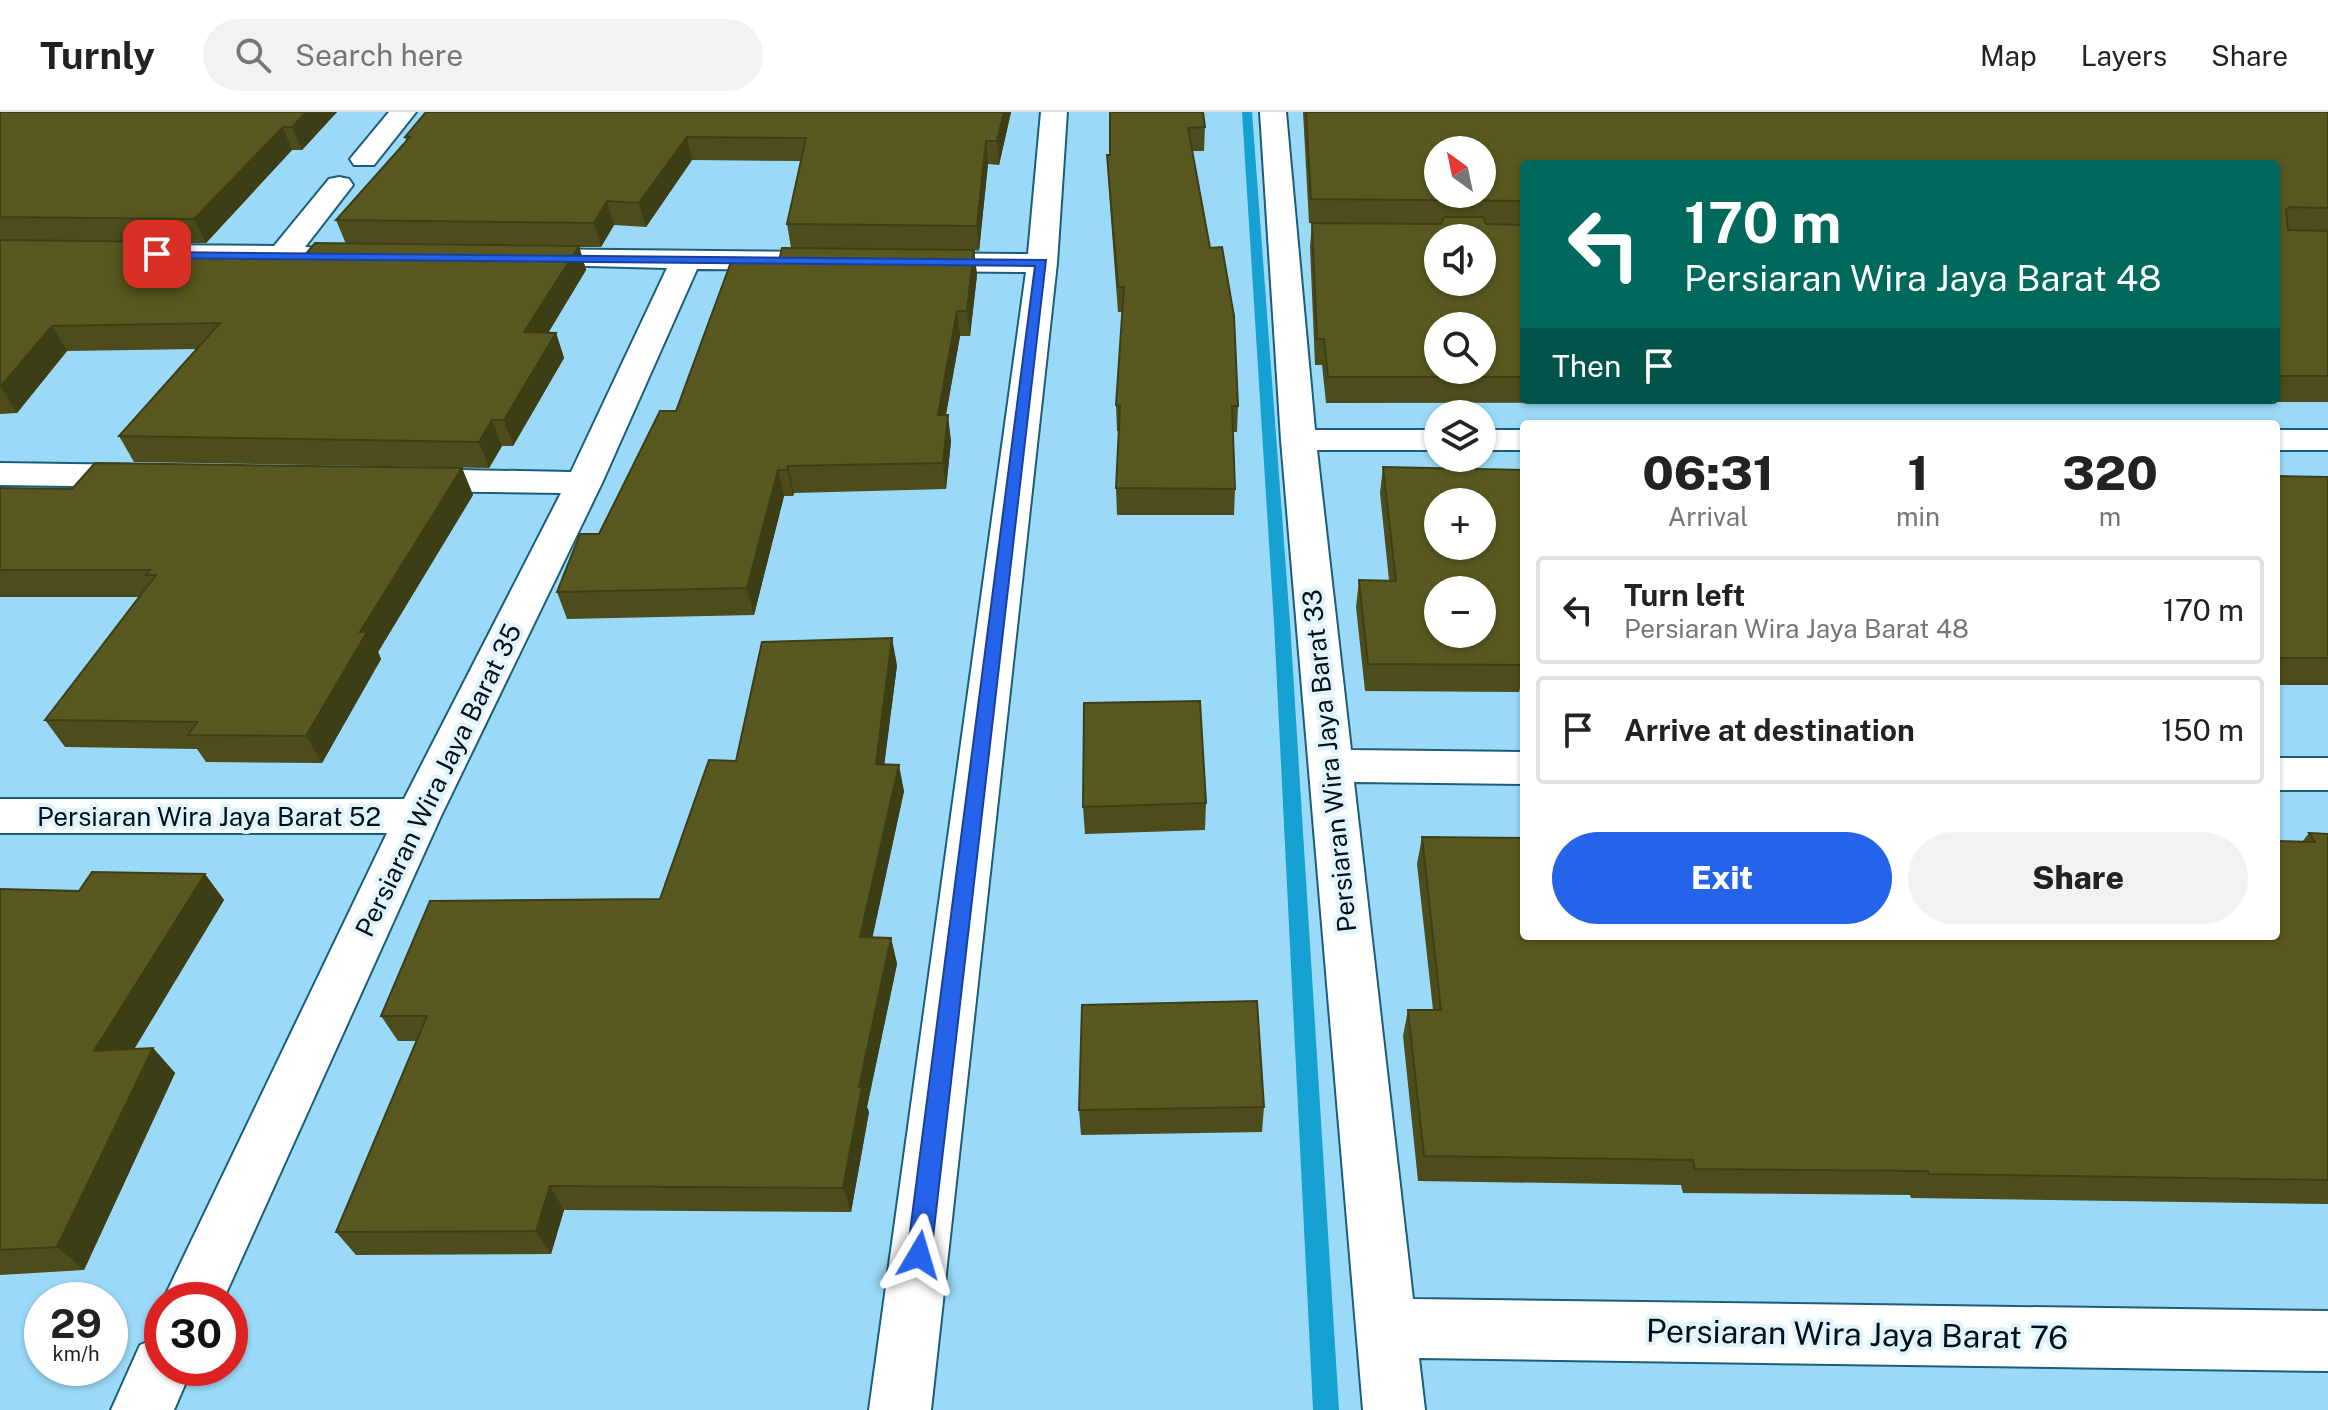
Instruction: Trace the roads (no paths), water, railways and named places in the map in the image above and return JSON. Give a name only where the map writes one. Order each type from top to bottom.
[{"type":"street","points":[[364,159],[403,112]]},
{"type":"street","points":[[900,1410],[1042,263],[1054,112]]},
{"type":"street","name":"Persiaran Wira Jaya Barat 33","points":[[1273,112],[1298,235],[1298,440],[1394,1410]]},
{"type":"street","points":[[283,255],[339,185]]},
{"type":"street","points":[[0,253],[376,256]]},
{"type":"street","points":[[499,258],[856,262]]},
{"type":"street","name":"Persiaran Wira Jaya Barat 35","points":[[201,1282],[418,816],[584,483],[685,261]]},
{"type":"street","points":[[887,262],[1042,263]]},
{"type":"street","points":[[1298,440],[1424,440]]},
{"type":"street","points":[[1496,440],[1520,440]]},
{"type":"street","points":[[2280,440],[2328,440]]},
{"type":"street","points":[[0,474],[174,477]]},
{"type":"street","points":[[379,480],[584,483]]},
{"type":"street","points":[[1329,766],[1520,768]]},
{"type":"street","points":[[2280,774],[2328,774]]},
{"type":"street","name":"Persiaran Wira Jaya Barat 52","points":[[0,816],[418,816]]},
{"type":"street","name":"Persiaran Wira Jaya Barat 76","points":[[1386,1328],[2328,1341]]},
{"type":"street","points":[[142,1410],[153,1386]]},
{"type":"waterway","points":[[1247,112],[1282,623],[1326,1410]]}]
